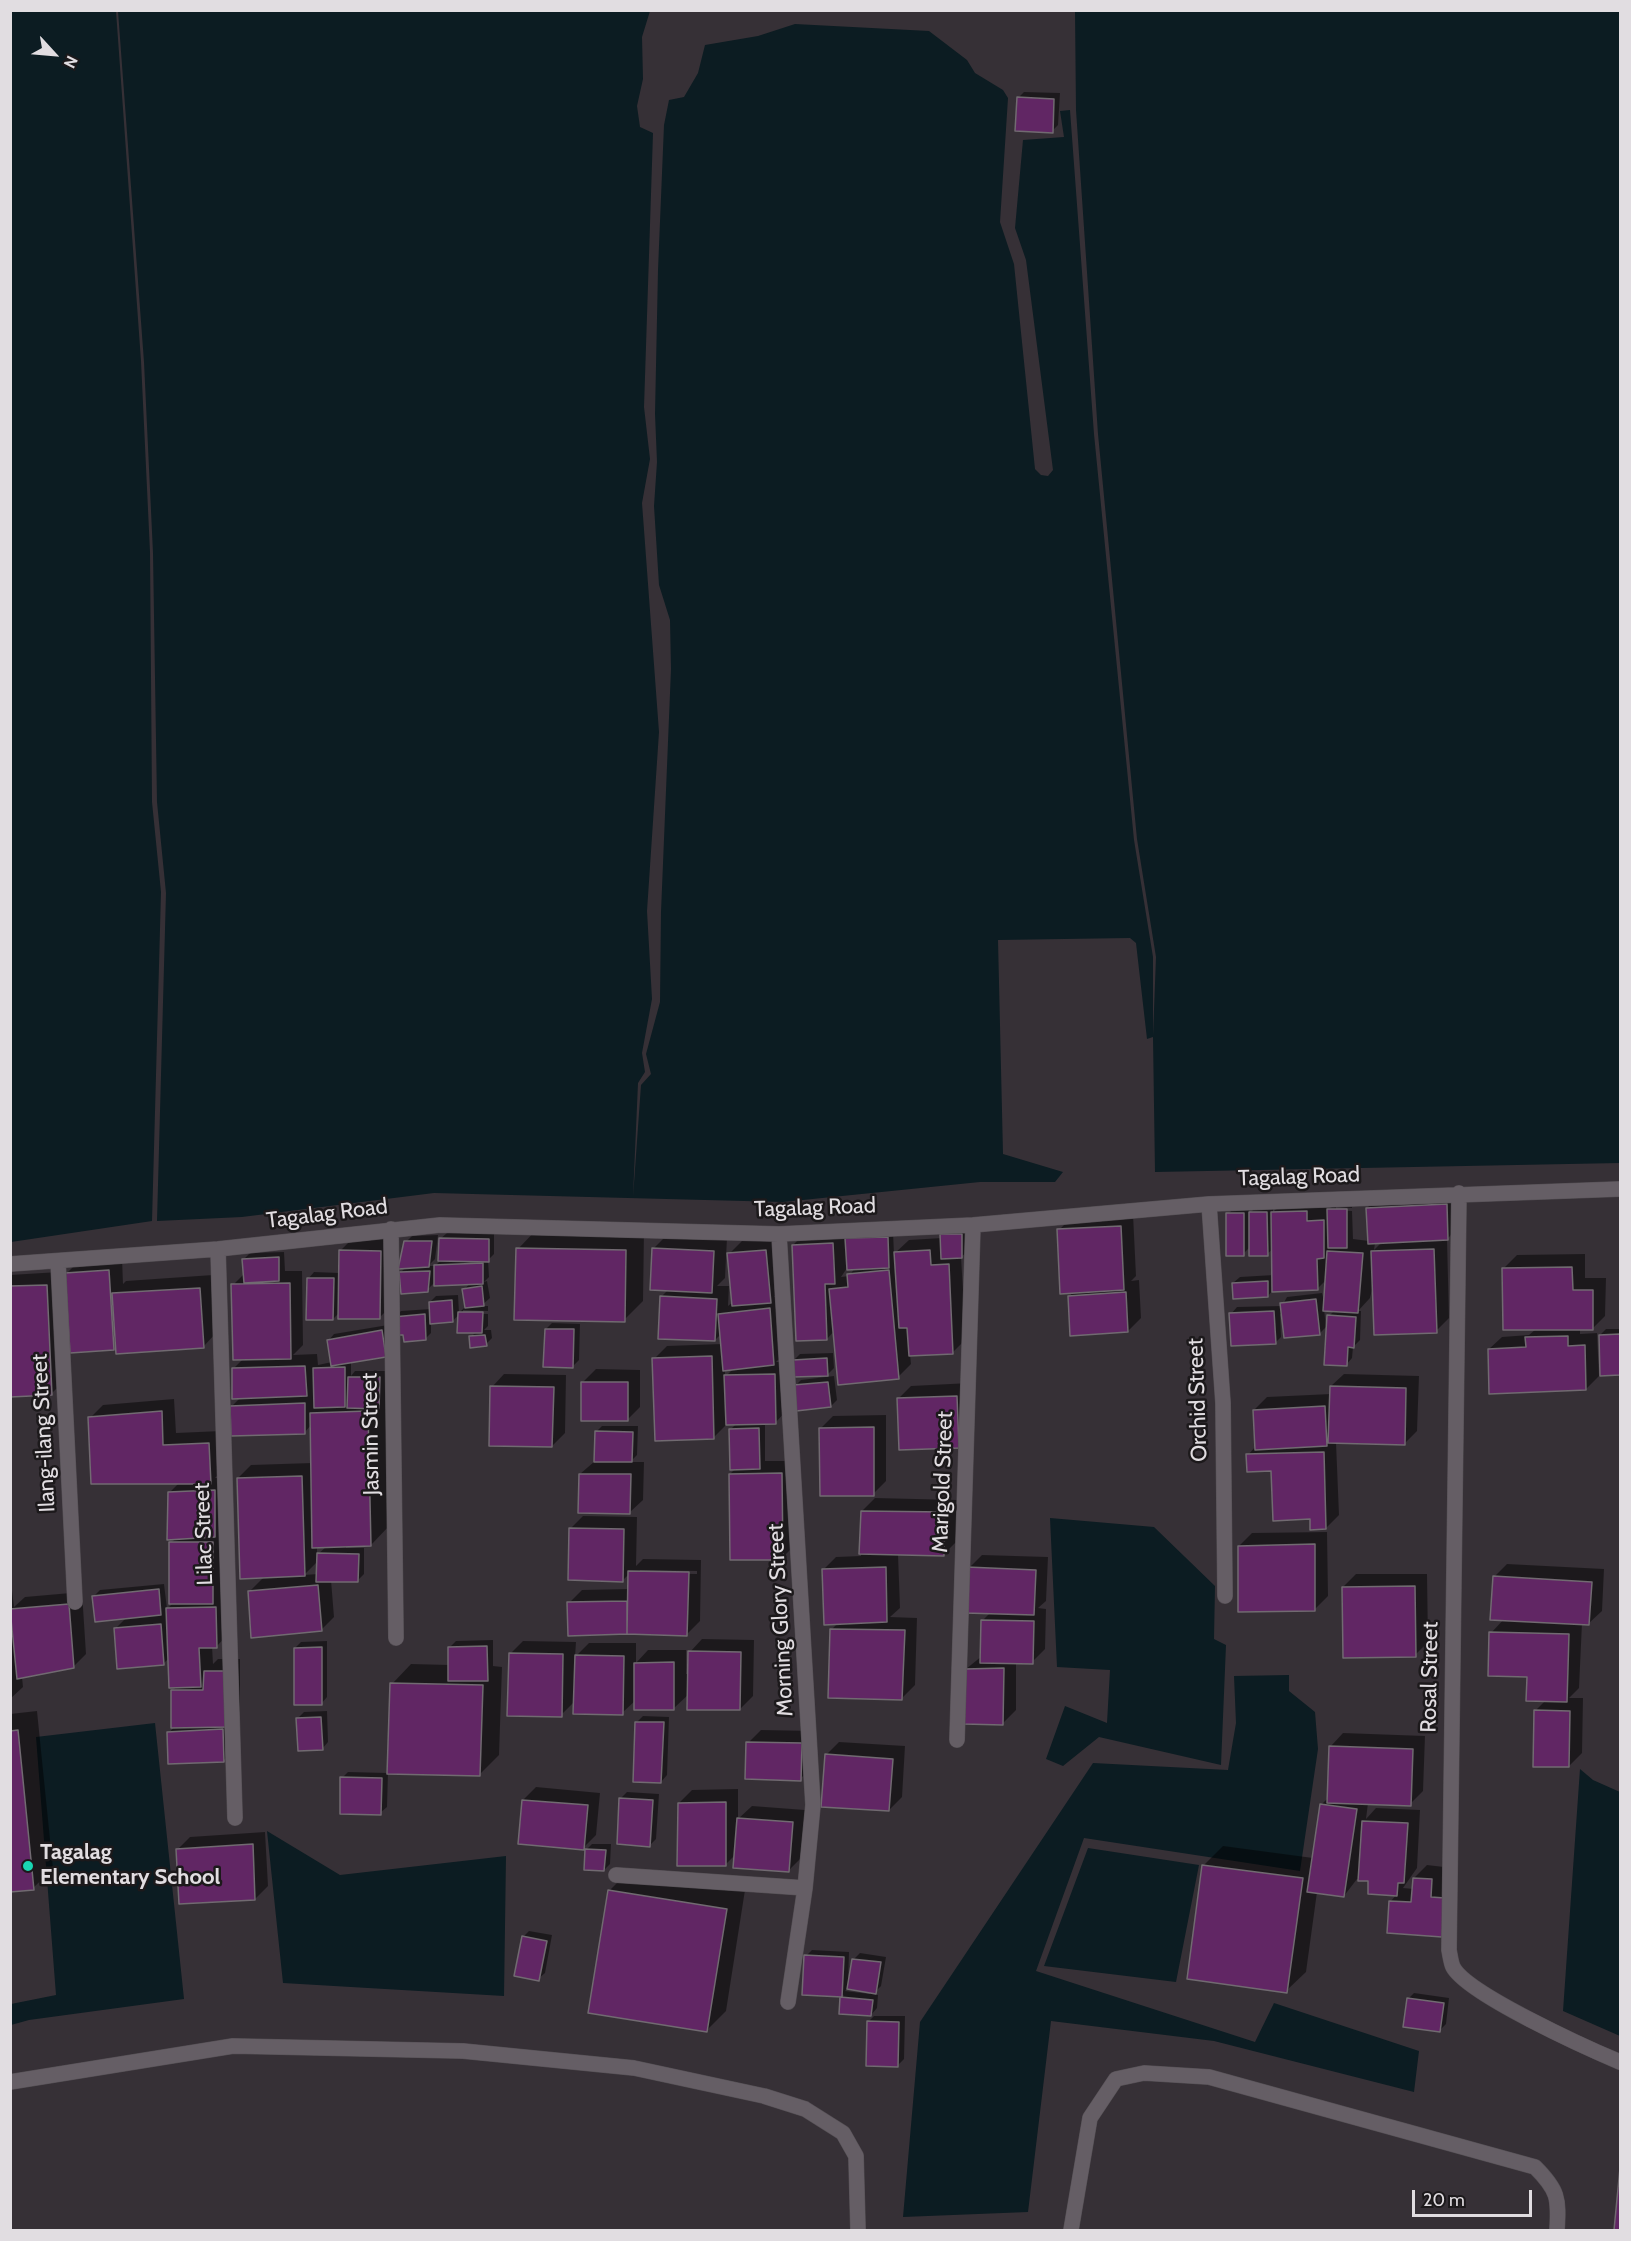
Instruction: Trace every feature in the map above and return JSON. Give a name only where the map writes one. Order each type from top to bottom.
[{"type":"street","name":"Tagalag Road","points":[[10,1264],[218,1249],[440,1225],[779,1234],[973,1225],[1209,1204],[1459,1193],[1620,1189]]},
{"type":"street","name":"Rosal Street","points":[[1459,1193],[1449,1950],[1453,1968],[1474,1987],[1543,2027],[1620,2062]]},
{"type":"street","name":"Orchid Street","points":[[1209,1204],[1223,1403],[1225,1596]]},
{"type":"street","name":"Marigold Street","points":[[957,1740],[973,1225]]},
{"type":"street","name":"Jasmin Street","points":[[391,1229],[396,1638]]},
{"type":"street","name":"Morning Glory Street","points":[[779,1234],[813,1805],[805,1888],[788,2002]]},
{"type":"street","name":"Lilac Street","points":[[218,1249],[235,1818]]},
{"type":"street","name":"Ilang-ilang Street","points":[[58,1261],[75,1602]]},
{"type":"street","points":[[616,1875],[805,1888]]},
{"type":"street","points":[[10,2082],[233,2046],[463,2051],[634,2068],[765,2096],[805,2109],[843,2133],[856,2156],[858,2230]]},
{"type":"street","points":[[1071,2230],[1090,2118],[1116,2079],[1144,2073],[1209,2077],[1535,2167],[1553,2185],[1558,2210],[1557,2230]]},
{"type":"shaded area","points":[[10,11],[116,11],[141,361],[150,552],[152,802],[161,892],[152,1221],[11,1242]]},
{"type":"shaded area","points":[[118,11],[650,11],[642,37],[643,79],[637,106],[640,127],[653,133],[644,407],[650,459],[642,503],[659,732],[647,911],[652,999],[642,1053],[645,1072],[638,1083],[633,1197],[641,1085],[651,1074],[646,1054],[660,1002],[661,912],[671,669],[670,620],[659,585],[654,506],[657,462],[655,414],[658,270],[664,125],[669,100],[684,97],[698,73],[705,45],[758,36],[795,24],[929,31],[967,60],[975,73],[1003,90],[1008,98],[1000,222],[1014,264],[1035,469],[1041,475],[1048,476],[1053,470],[1026,260],[1015,228],[1023,140],[1064,137],[1060,111],[1070,110],[1094,434],[1134,840],[1153,957],[1153,1036],[1156,957],[1137,839],[1098,434],[1076,110],[1075,11],[1620,11],[1620,1163],[1155,1172],[1153,1037],[1147,1039],[1136,943],[1130,938],[998,940],[1003,1154],[1063,1172],[1055,1182],[980,1182],[783,1202],[434,1193],[242,1217],[157,1221],[166,893],[157,802],[153,553],[144,362]]},
{"type":"shaded area","points":[[1050,1518],[1154,1527],[1215,1586],[1214,1639],[1226,1645],[1221,1765],[1099,1737],[1063,1766],[1046,1759],[1065,1706],[1107,1723],[1110,1670],[1057,1667]]},
{"type":"shaded area","points":[[1289,1675],[1289,1691],[1315,1712],[1318,1749],[1300,1871],[1084,1838],[1036,1971],[1255,2042],[1274,2003],[1419,2051],[1414,2092],[1214,2041],[1051,2021],[1028,2212],[903,2217],[920,2022],[1093,1763],[1228,1770],[1236,1723],[1234,1676]]},
{"type":"shaded area","points":[[155,1723],[184,1999],[29,2020],[11,2025],[11,2004],[56,1995],[36,1737]]},
{"type":"shaded area","points":[[1580,1769],[1593,1780],[1620,1792],[1620,2036],[1563,2011]]},
{"type":"shaded area","points":[[267,1831],[340,1875],[506,1856],[504,1996],[283,1983]]},
{"type":"shaded area","points":[[1088,1848],[1199,1865],[1176,1982],[1044,1966]]},
{"type":"building","points":[[1017,97],[1054,99],[1053,133],[1015,131]]},
{"type":"building","points":[[1447,1204],[1448,1240],[1368,1244],[1366,1208]]},
{"type":"building","points":[[1327,1209],[1347,1209],[1347,1248],[1328,1248]]},
{"type":"building","points":[[1307,1211],[1307,1221],[1324,1220],[1324,1258],[1317,1259],[1318,1290],[1272,1292],[1271,1212]]},
{"type":"building","points":[[1249,1212],[1267,1212],[1268,1256],[1249,1256]]},
{"type":"building","points":[[1226,1213],[1244,1213],[1244,1256],[1226,1256]]},
{"type":"building","points":[[1121,1226],[1124,1290],[1060,1294],[1057,1229]]},
{"type":"building","points":[[940,1234],[962,1234],[962,1258],[941,1259]]},
{"type":"building","points":[[888,1237],[889,1268],[847,1270],[845,1238]]},
{"type":"building","points":[[439,1238],[489,1239],[489,1262],[438,1261]]},
{"type":"building","points":[[404,1241],[432,1241],[429,1267],[398,1269]]},
{"type":"building","points":[[833,1243],[835,1284],[825,1284],[827,1340],[796,1341],[792,1245]]},
{"type":"building","points":[[516,1248],[626,1250],[625,1322],[514,1320]]},
{"type":"building","points":[[652,1248],[714,1251],[712,1293],[650,1290]]},
{"type":"building","points":[[1434,1249],[1437,1333],[1374,1335],[1371,1251]]},
{"type":"building","points":[[339,1250],[381,1251],[380,1319],[338,1319]]},
{"type":"building","points":[[766,1250],[771,1303],[732,1306],[727,1253]]},
{"type":"building","points":[[930,1250],[931,1265],[949,1264],[953,1354],[909,1356],[907,1328],[899,1328],[894,1252]]},
{"type":"building","points":[[1327,1251],[1363,1253],[1358,1313],[1323,1311]]},
{"type":"building","points":[[279,1257],[279,1281],[244,1283],[242,1259]]},
{"type":"building","points":[[483,1263],[483,1284],[434,1286],[434,1265]]},
{"type":"building","points":[[1572,1267],[1573,1290],[1593,1290],[1593,1330],[1503,1330],[1502,1268]]},
{"type":"building","points":[[109,1270],[114,1350],[70,1353],[65,1273]]},
{"type":"building","points":[[889,1270],[899,1379],[838,1385],[829,1289],[848,1287],[847,1274]]},
{"type":"building","points":[[430,1271],[428,1292],[401,1294],[399,1272]]},
{"type":"building","points":[[307,1278],[334,1278],[333,1320],[306,1320]]},
{"type":"building","points":[[1268,1281],[1268,1297],[1233,1299],[1232,1283]]},
{"type":"building","points":[[290,1283],[291,1359],[233,1360],[231,1284]]},
{"type":"building","points":[[47,1285],[52,1395],[10,1397],[10,1286]]},
{"type":"building","points":[[482,1286],[484,1306],[465,1308],[462,1289]]},
{"type":"building","points":[[200,1288],[204,1348],[116,1354],[112,1293]]},
{"type":"building","points":[[1126,1292],[1128,1332],[1070,1336],[1068,1296]]},
{"type":"building","points":[[660,1296],[717,1299],[715,1341],[658,1339]]},
{"type":"building","points":[[1316,1299],[1320,1335],[1284,1338],[1280,1303]]},
{"type":"building","points":[[452,1300],[453,1322],[430,1324],[429,1302]]},
{"type":"building","points":[[770,1308],[774,1365],[723,1371],[718,1314]]},
{"type":"building","points":[[1274,1311],[1276,1344],[1231,1346],[1229,1313]]},
{"type":"building","points":[[458,1312],[483,1312],[482,1333],[457,1333]]},
{"type":"building","points":[[425,1314],[426,1340],[404,1342],[403,1335],[395,1335],[393,1317]]},
{"type":"building","points":[[1327,1315],[1356,1317],[1354,1348],[1348,1347],[1347,1366],[1324,1365]]},
{"type":"building","points":[[545,1329],[574,1329],[573,1368],[543,1367]]},
{"type":"building","points":[[382,1330],[386,1357],[331,1366],[327,1340]]},
{"type":"building","points":[[1620,1334],[1620,1375],[1600,1376],[1599,1335]]},
{"type":"building","points":[[485,1335],[487,1346],[470,1348],[469,1336]]},
{"type":"building","points":[[1568,1336],[1568,1346],[1585,1345],[1586,1390],[1489,1394],[1488,1349],[1526,1347],[1525,1337]]},
{"type":"building","points":[[712,1356],[714,1439],[655,1441],[652,1358]]},
{"type":"building","points":[[827,1358],[828,1376],[793,1377],[793,1360]]},
{"type":"building","points":[[305,1366],[307,1396],[232,1399],[232,1368]]},
{"type":"building","points":[[345,1367],[345,1407],[314,1408],[313,1368]]},
{"type":"building","points":[[775,1374],[776,1424],[726,1425],[724,1375]]},
{"type":"building","points":[[348,1377],[380,1377],[379,1409],[347,1408]]},
{"type":"building","points":[[581,1382],[628,1382],[628,1421],[581,1421]]},
{"type":"building","points":[[828,1382],[831,1407],[796,1411],[793,1385]]},
{"type":"building","points":[[490,1386],[554,1387],[552,1447],[489,1446]]},
{"type":"building","points":[[1330,1386],[1406,1388],[1405,1445],[1328,1443]]},
{"type":"building","points":[[957,1396],[959,1448],[899,1450],[897,1398]]},
{"type":"building","points":[[305,1403],[305,1434],[231,1436],[230,1406]]},
{"type":"building","points":[[1325,1406],[1327,1446],[1255,1450],[1253,1410]]},
{"type":"building","points":[[162,1411],[163,1445],[209,1443],[211,1484],[91,1484],[88,1417]]},
{"type":"building","points":[[368,1411],[371,1546],[312,1548],[310,1413]]},
{"type":"building","points":[[874,1427],[874,1496],[820,1496],[819,1428]]},
{"type":"building","points":[[759,1428],[760,1469],[730,1470],[729,1429]]},
{"type":"building","points":[[595,1431],[633,1432],[632,1462],[594,1462]]},
{"type":"building","points":[[1324,1452],[1326,1529],[1310,1530],[1310,1519],[1273,1521],[1271,1471],[1247,1472],[1246,1454]]},
{"type":"building","points":[[782,1473],[783,1560],[730,1560],[729,1474]]},
{"type":"building","points":[[579,1474],[631,1474],[630,1514],[578,1513]]},
{"type":"building","points":[[302,1476],[305,1576],[240,1579],[237,1478]]},
{"type":"building","points":[[215,1490],[215,1537],[167,1540],[168,1492]]},
{"type":"building","points":[[861,1511],[945,1512],[944,1556],[859,1554]]},
{"type":"building","points":[[569,1528],[624,1529],[623,1582],[568,1580]]},
{"type":"building","points":[[169,1542],[213,1542],[213,1604],[169,1604]]},
{"type":"building","points":[[1315,1544],[1315,1611],[1238,1612],[1238,1546]]},
{"type":"building","points":[[317,1553],[359,1554],[358,1582],[316,1582]]},
{"type":"building","points":[[886,1567],[887,1622],[824,1625],[822,1569]]},
{"type":"building","points":[[967,1567],[1036,1570],[1034,1615],[965,1613]]},
{"type":"building","points":[[628,1571],[689,1572],[687,1636],[627,1634]]},
{"type":"building","points":[[1493,1576],[1592,1582],[1589,1625],[1490,1620]]},
{"type":"building","points":[[318,1585],[322,1631],[251,1638],[248,1591]]},
{"type":"building","points":[[1415,1586],[1416,1657],[1343,1658],[1342,1587]]},
{"type":"building","points":[[159,1589],[161,1615],[95,1622],[92,1596]]},
{"type":"building","points":[[627,1601],[627,1634],[568,1636],[567,1602]]},
{"type":"building","points":[[69,1604],[74,1668],[17,1679],[10,1609]]},
{"type":"building","points":[[216,1607],[217,1648],[199,1648],[201,1687],[169,1688],[166,1608]]},
{"type":"building","points":[[981,1620],[1034,1621],[1033,1664],[980,1663]]},
{"type":"building","points":[[161,1624],[164,1665],[117,1669],[114,1628]]},
{"type":"building","points":[[830,1629],[905,1630],[902,1700],[828,1698]]},
{"type":"building","points":[[1489,1632],[1569,1634],[1567,1702],[1526,1701],[1527,1677],[1488,1676]]},
{"type":"building","points":[[487,1646],[488,1681],[448,1681],[448,1647]]},
{"type":"building","points":[[322,1647],[322,1705],[294,1705],[294,1648]]},
{"type":"building","points":[[688,1651],[741,1652],[740,1710],[687,1710]]},
{"type":"building","points":[[509,1653],[563,1654],[562,1717],[507,1716]]},
{"type":"building","points":[[575,1655],[624,1656],[623,1715],[573,1714]]},
{"type":"building","points":[[674,1662],[674,1710],[634,1710],[634,1663]]},
{"type":"building","points":[[1004,1668],[1003,1725],[964,1724],[965,1669]]},
{"type":"building","points":[[204,1671],[228,1671],[228,1727],[171,1728],[171,1690],[203,1690]]},
{"type":"building","points":[[390,1683],[483,1685],[480,1776],[387,1774]]},
{"type":"building","points":[[1534,1710],[1570,1711],[1569,1767],[1533,1767]]},
{"type":"building","points":[[321,1717],[323,1750],[298,1751],[296,1718]]},
{"type":"building","points":[[635,1722],[664,1722],[661,1783],[633,1782]]},
{"type":"building","points":[[223,1729],[224,1762],[168,1764],[167,1732]]},
{"type":"building","points":[[18,1730],[34,1890],[10,1892],[10,1731]]},
{"type":"building","points":[[746,1742],[802,1743],[801,1781],[745,1779]]},
{"type":"building","points":[[1329,1746],[1413,1749],[1411,1806],[1327,1803]]},
{"type":"building","points":[[825,1754],[893,1759],[889,1811],[821,1807]]},
{"type":"building","points":[[340,1777],[382,1778],[381,1815],[340,1814]]},
{"type":"building","points":[[619,1798],[653,1800],[650,1847],[617,1844]]},
{"type":"building","points":[[522,1800],[588,1805],[584,1850],[518,1844]]},
{"type":"building","points":[[726,1802],[726,1866],[677,1866],[678,1803]]},
{"type":"building","points":[[1320,1804],[1357,1809],[1344,1897],[1307,1892]]},
{"type":"building","points":[[737,1818],[793,1822],[789,1872],[733,1868]]},
{"type":"building","points":[[1362,1821],[1408,1823],[1404,1883],[1398,1883],[1397,1896],[1368,1894],[1368,1881],[1358,1881]]},
{"type":"building","points":[[253,1844],[255,1900],[179,1904],[176,1849]]},
{"type":"building","points":[[585,1849],[606,1850],[604,1871],[584,1870]]},
{"type":"building","points":[[1202,1865],[1303,1878],[1287,1993],[1187,1979]]},
{"type":"building","points":[[1413,1878],[1432,1879],[1431,1897],[1445,1898],[1442,1937],[1387,1933],[1389,1901],[1411,1902]]},
{"type":"building","points":[[608,1890],[727,1909],[707,2032],[588,2013]]},
{"type":"building","points":[[522,1936],[547,1941],[539,1981],[514,1976]]},
{"type":"building","points":[[804,1955],[844,1957],[842,1997],[802,1995]]},
{"type":"building","points":[[852,1959],[881,1962],[876,1994],[847,1989]]},
{"type":"building","points":[[840,1997],[873,2000],[871,2016],[839,2014]]},
{"type":"building","points":[[1407,1998],[1444,2003],[1440,2032],[1403,2027]]},
{"type":"building","points":[[867,2021],[899,2022],[898,2067],[866,2066]]},
{"type":"building","points":[[1620,2168],[1620,2230],[1614,2230]]},
{"type":"place","name":"Tagalag Elementary School","points":[[28,1866]]}]
